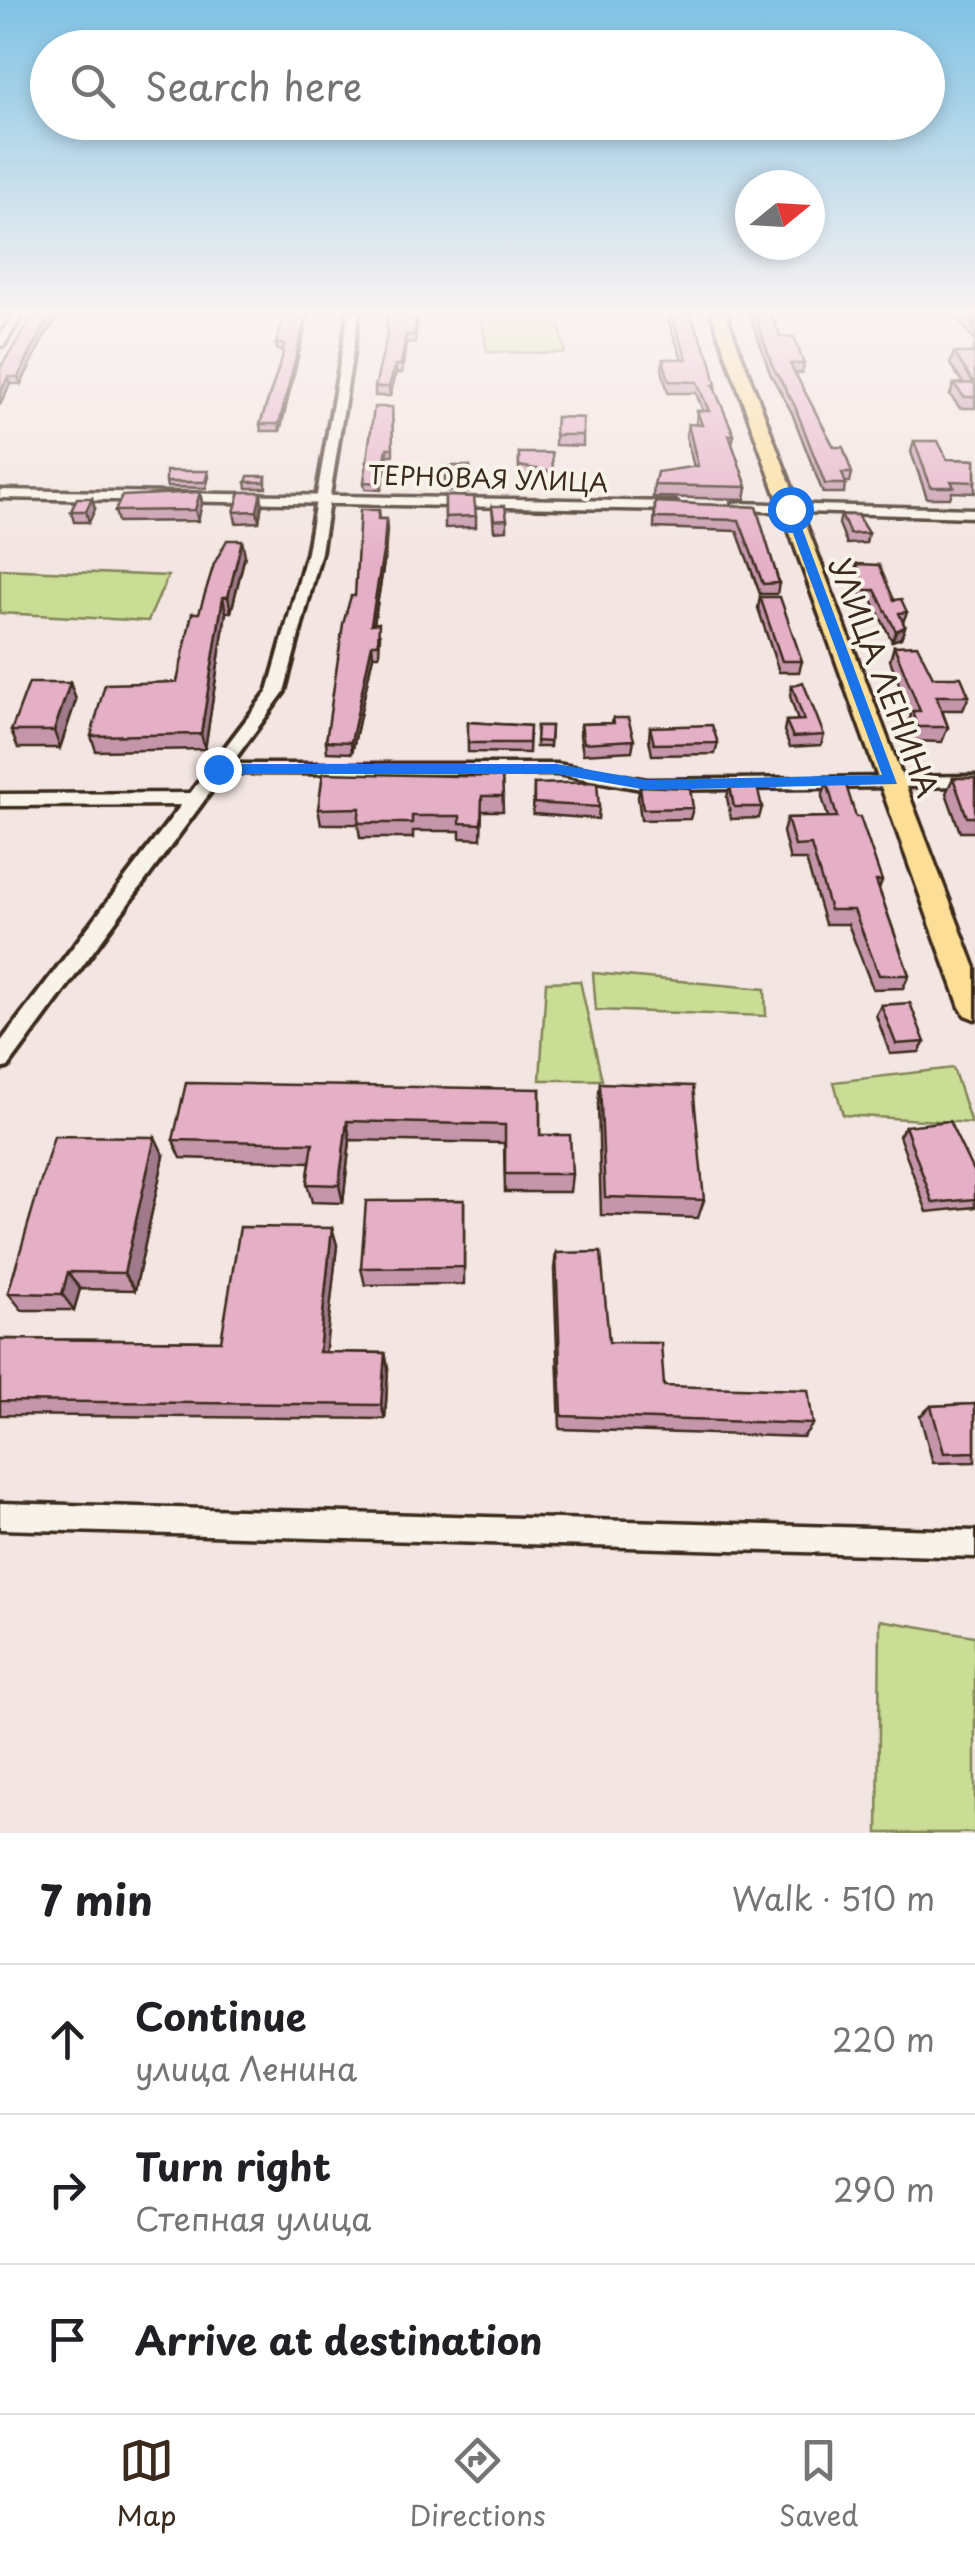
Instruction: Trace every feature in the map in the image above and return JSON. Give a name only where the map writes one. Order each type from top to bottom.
[{"type":"main road","name":"УЛИЦА ЛЕНИНА","points":[[749,398],[975,1007]]},
{"type":"street","points":[[0,1060],[276,692],[295,639],[340,398]]},
{"type":"street","name":"ТЕРНОВАЯ УЛИЦА","points":[[0,494],[324,496],[692,506]]},
{"type":"street","points":[[712,507],[975,512]]},
{"type":"street","points":[[218,769],[557,769],[647,785],[975,781]]},
{"type":"street","points":[[0,800],[196,798]]},
{"type":"street","points":[[0,1516],[975,1544]]},
{"type":"green space","points":[[0,569],[168,576],[148,621],[0,613]]},
{"type":"green space","points":[[593,973],[765,989],[766,1016],[596,1010]]},
{"type":"green space","points":[[580,981],[602,1080],[540,1080],[546,982]]},
{"type":"green space","points":[[953,1068],[971,1123],[843,1115],[834,1082]]},
{"type":"green space","points":[[880,1620],[975,1636],[975,1833],[878,1833]]},
{"type":"building","points":[[269,398],[286,398],[279,424],[260,424]]},
{"type":"building","points":[[703,398],[718,398],[734,435],[729,435],[747,487],[654,485],[657,472],[698,466],[688,424],[702,425],[697,411],[709,411]]},
{"type":"building","points":[[790,398],[808,398],[834,447],[843,447],[852,473],[842,473],[846,484],[825,484]]},
{"type":"building","points":[[374,407],[392,407],[393,448],[387,448],[381,483],[364,482]]},
{"type":"building","points":[[556,417],[583,418],[583,435],[555,435]]},
{"type":"building","points":[[914,441],[938,441],[947,459],[975,460],[975,482],[951,481],[954,487],[931,487]]},
{"type":"building","points":[[519,453],[552,453],[553,472],[519,466]]},
{"type":"building","points":[[445,466],[470,466],[472,481],[445,481]]},
{"type":"building","points":[[166,471],[208,471],[205,482],[166,482]]},
{"type":"building","points":[[248,476],[266,476],[265,482],[246,482]]},
{"type":"building","points":[[200,492],[195,510],[115,511],[122,496]]},
{"type":"building","points":[[240,492],[261,492],[257,511],[234,512]]},
{"type":"building","points":[[445,496],[474,497],[476,516],[445,517]]},
{"type":"building","points":[[77,498],[92,498],[86,511],[71,511]]},
{"type":"building","points":[[655,502],[756,507],[779,583],[763,584],[739,520],[655,518]]},
{"type":"building","points":[[492,506],[505,506],[507,519],[494,520]]},
{"type":"building","points":[[360,510],[379,510],[378,519],[386,519],[371,624],[379,623],[378,644],[372,644],[351,742],[326,741],[343,624],[351,596],[355,596]]},
{"type":"building","points":[[841,515],[857,515],[868,533],[850,534]]},
{"type":"building","points":[[227,540],[242,540],[228,597],[223,597],[201,734],[91,736],[105,684],[177,682],[192,613],[199,613],[214,564]]},
{"type":"building","points":[[857,564],[879,565],[894,600],[901,599],[907,612],[899,613],[905,627],[896,631],[875,590],[865,590]]},
{"type":"building","points":[[760,597],[780,597],[802,661],[782,661]]},
{"type":"building","points":[[917,645],[933,677],[961,677],[969,696],[936,696],[948,727],[918,727],[913,711],[920,711],[894,646]]},
{"type":"building","points":[[803,682],[824,735],[793,737],[786,721],[804,720],[792,686]]},
{"type":"building","points":[[29,683],[70,683],[54,731],[11,731]]},
{"type":"building","points":[[613,718],[628,718],[634,740],[584,743],[581,724],[614,723]]},
{"type":"building","points":[[468,722],[530,726],[529,743],[468,743]]},
{"type":"building","points":[[712,725],[718,743],[654,744],[650,727]]},
{"type":"building","points":[[537,726],[551,726],[550,742],[536,741]]},
{"type":"building","points":[[323,773],[502,777],[503,796],[482,796],[481,824],[460,823],[460,816],[412,816],[412,823],[358,823],[360,808],[318,809]]},
{"type":"building","points":[[953,778],[975,778],[975,817],[967,817]]},
{"type":"building","points":[[597,782],[599,807],[534,803],[534,784]]},
{"type":"building","points":[[827,782],[845,782],[856,817],[860,817],[882,881],[876,881],[909,975],[879,975],[854,910],[830,910],[811,845],[795,846],[787,818],[837,817]]},
{"type":"building","points":[[640,786],[690,788],[693,808],[643,809]]},
{"type":"building","points":[[730,786],[757,786],[762,807],[734,807]]},
{"type":"building","points":[[910,1003],[925,1042],[896,1044],[881,1005]]},
{"type":"building","points":[[186,1083],[540,1089],[540,1135],[570,1135],[572,1174],[505,1174],[505,1125],[347,1121],[339,1185],[307,1184],[313,1143],[173,1140]]},
{"type":"building","points":[[600,1083],[693,1086],[704,1200],[605,1197]]},
{"type":"building","points":[[949,1121],[975,1175],[975,1199],[933,1203],[905,1126]]},
{"type":"building","points":[[54,1136],[155,1137],[124,1273],[68,1272],[62,1294],[8,1293]]},
{"type":"building","points":[[464,1200],[464,1267],[361,1268],[366,1201]]},
{"type":"building","points":[[240,1227],[332,1228],[319,1352],[385,1353],[381,1405],[0,1401],[0,1339],[221,1341]]},
{"type":"building","points":[[601,1252],[609,1342],[661,1343],[664,1386],[808,1390],[813,1424],[562,1416],[556,1253]]},
{"type":"building","points":[[975,1404],[975,1452],[944,1453],[931,1406]]},
{"type":"route","points":[[218,769],[557,769],[647,785],[892,780],[790,509]]}]
